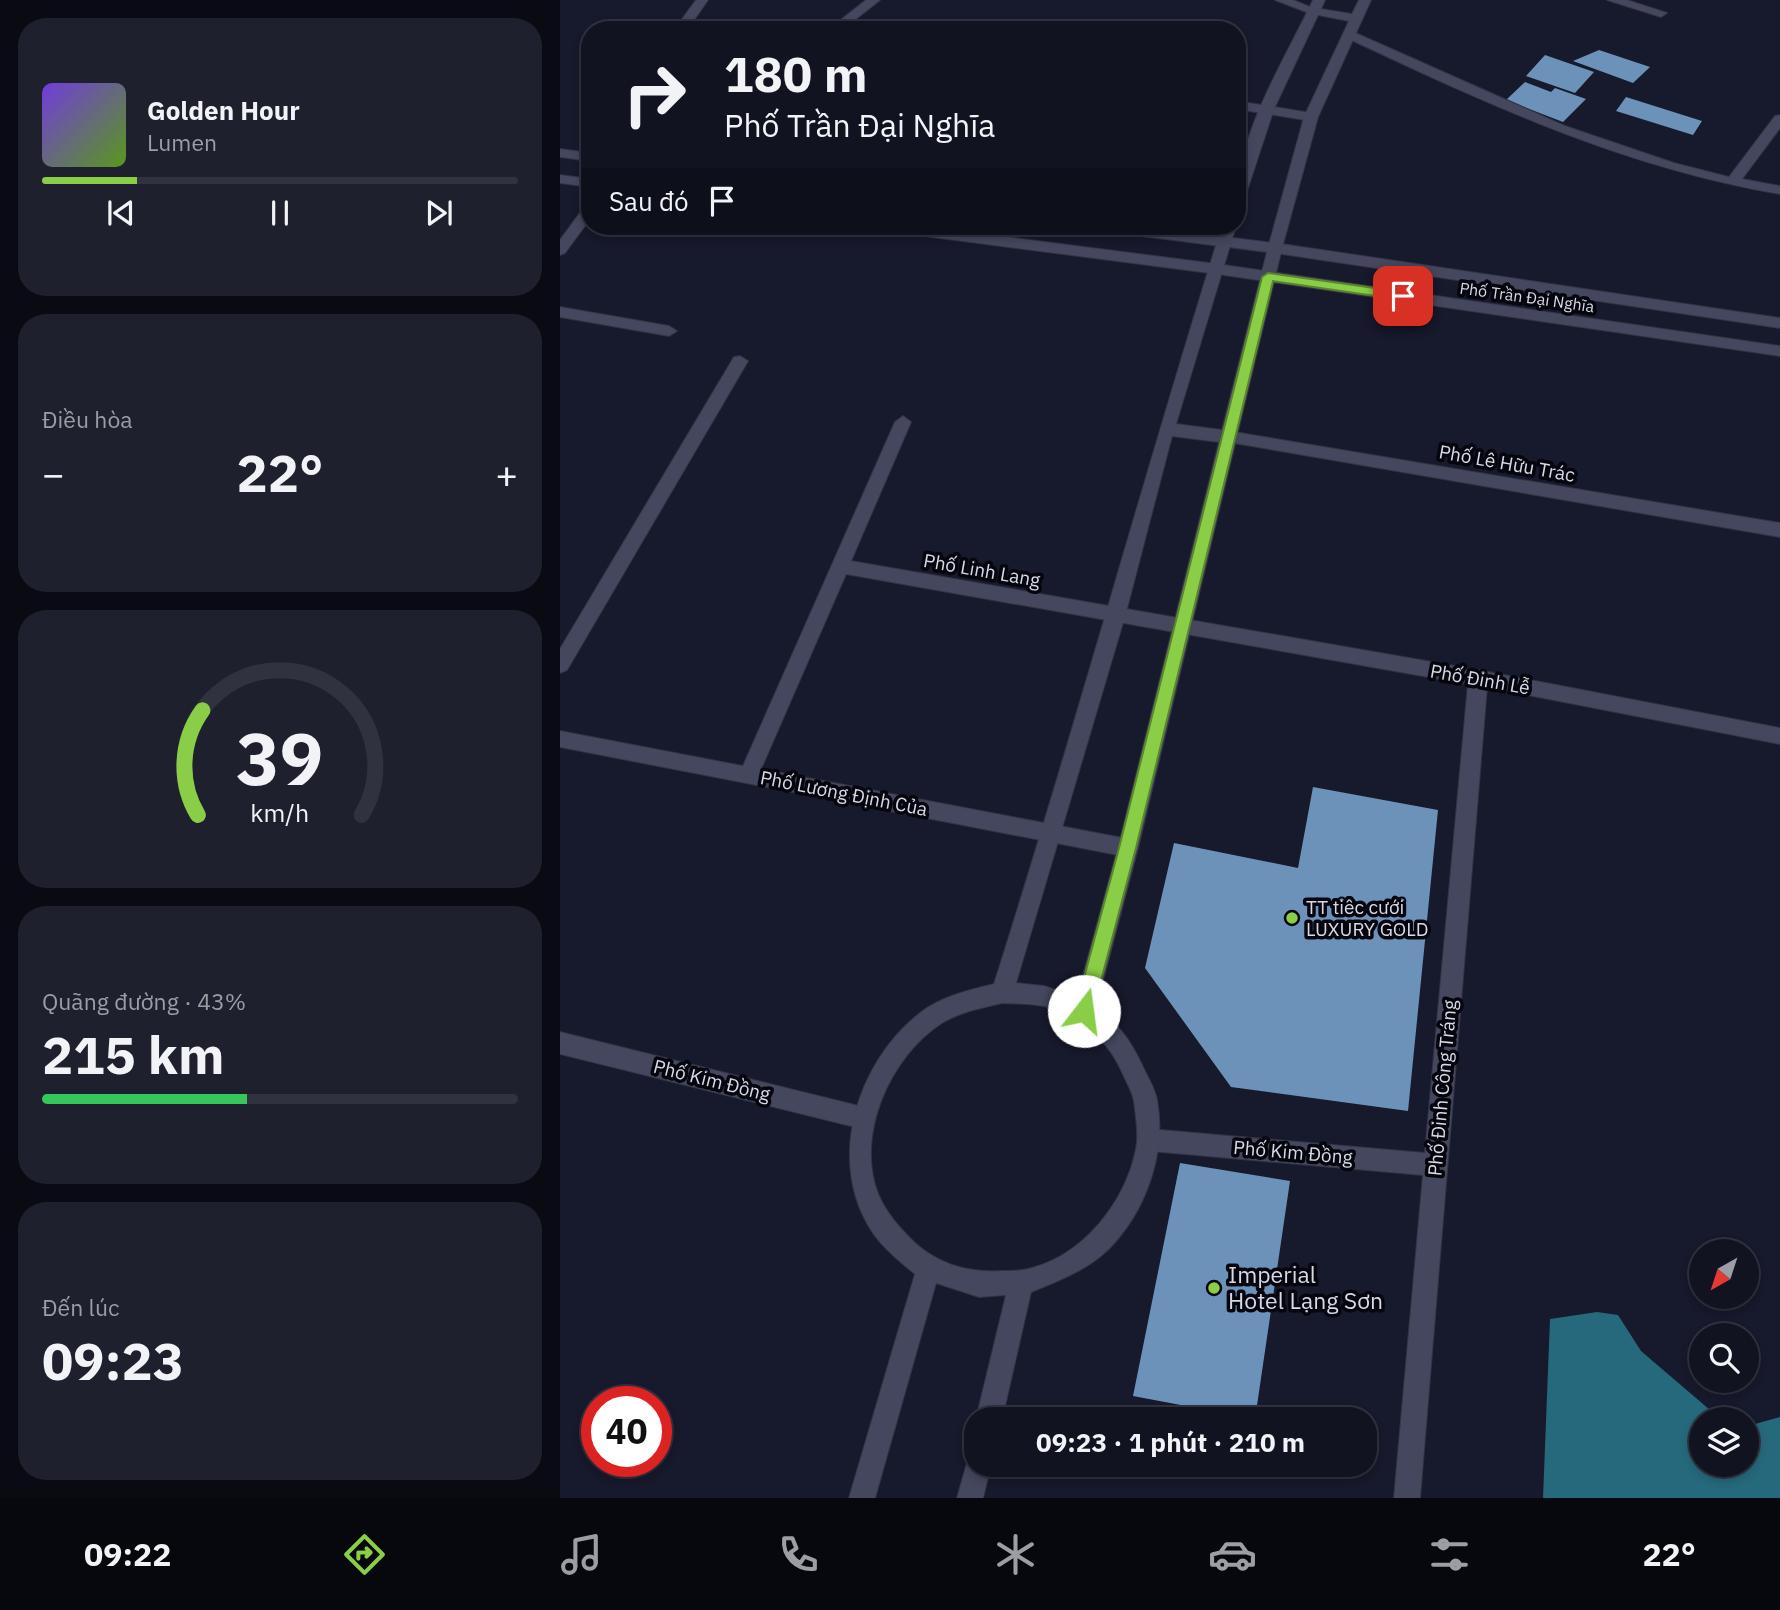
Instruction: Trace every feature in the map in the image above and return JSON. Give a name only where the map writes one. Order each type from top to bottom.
[{"type":"street","points":[[687,21],[702,0]]},
{"type":"street","points":[[846,21],[874,0]]},
{"type":"street","points":[[1281,0],[1317,6],[1354,27],[1601,145],[1732,182],[1780,190]]},
{"type":"street","points":[[1084,1011],[1128,848],[1275,248],[1311,117],[1365,0]]},
{"type":"street","points":[[1613,0],[1661,13]]},
{"type":"street","points":[[1246,173],[1267,109],[1317,6]]},
{"type":"street","points":[[1246,106],[1311,117]]},
{"type":"street","points":[[1732,182],[1780,119]]},
{"type":"street","points":[[560,153],[581,154]]},
{"type":"street","points":[[560,179],[581,182]]},
{"type":"street","points":[[560,250],[581,221]]},
{"type":"street","name":"Phố Trần Đại Nghĩa","points":[[996,235],[1780,351]]},
{"type":"street","points":[[1002,993],[1116,616],[1166,429],[1226,235]]},
{"type":"street","name":"Phố Trần Đại Nghĩa","points":[[1233,235],[1275,248],[1780,323]]},
{"type":"street","points":[[560,312],[669,331]]},
{"type":"street","points":[[563,654],[740,362]]},
{"type":"street","points":[[749,775],[902,422]]},
{"type":"street","name":"Phố Lê Hữu Trác","points":[[1166,429],[1228,437],[1780,530]]},
{"type":"street","name":"Phố Linh Lang","points":[[840,566],[1180,627]]},
{"type":"street","name":"Phố Đinh Lễ","points":[[1180,627],[1478,678],[1780,736]]},
{"type":"street","name":"Phố Đinh Công Tráng","points":[[1407,1498],[1478,678]]},
{"type":"street","name":"Phố Lương Định Của","points":[[560,739],[1128,848]]},
{"type":"street","points":[[1002,993],[1044,996],[1084,1011],[1113,1034],[1134,1065],[1147,1100],[1150,1140],[1138,1189],[1111,1233],[1070,1266],[1021,1284],[973,1284],[928,1269],[894,1241],[871,1204],[861,1162],[863,1118],[877,1080],[899,1046],[929,1019],[965,1001],[1002,993]]},
{"type":"street","name":"Phố Kim Đồng","points":[[560,1043],[863,1118]]},
{"type":"street","name":"Phố Kim Đồng","points":[[1150,1140],[1436,1165]]},
{"type":"street","points":[[862,1498],[928,1269]]},
{"type":"street","points":[[992,1407],[1021,1284]]},
{"type":"street","points":[[970,1498],[975,1477]]},
{"type":"water","points":[[1597,1312],[1618,1315],[1641,1351],[1706,1407],[1689,1407],[1689,1477],[1759,1477],[1759,1423],[1780,1417],[1780,1498],[1543,1498],[1550,1319]]},
{"type":"building","points":[[1599,50],[1650,67],[1633,83],[1573,61]]},
{"type":"building","points":[[1545,55],[1594,72],[1575,93],[1526,76]]},
{"type":"building","points":[[1525,82],[1551,92],[1555,88],[1586,99],[1563,122],[1506,100]]},
{"type":"building","points":[[1626,97],[1702,121],[1693,135],[1616,111]]},
{"type":"building","name":"TT tiêc cưới LUXURY GOLD","points":[[1313,787],[1438,810],[1408,1111],[1231,1087],[1145,968],[1174,843],[1298,868]]},
{"type":"building","name":"Imperial Hotel Lạng Sơn","points":[[1180,1163],[1290,1181],[1257,1407],[1191,1407],[1133,1396]]},
{"type":"place","name":"TT tiêc cưới LUXURY GOLD","points":[[1292,918]]},
{"type":"place","name":"Imperial Hotel Lạng Sơn","points":[[1214,1288]]},
{"type":"route","points":[[1084,1011],[1128,848],[1180,627],[1268,277],[1403,296]]}]
